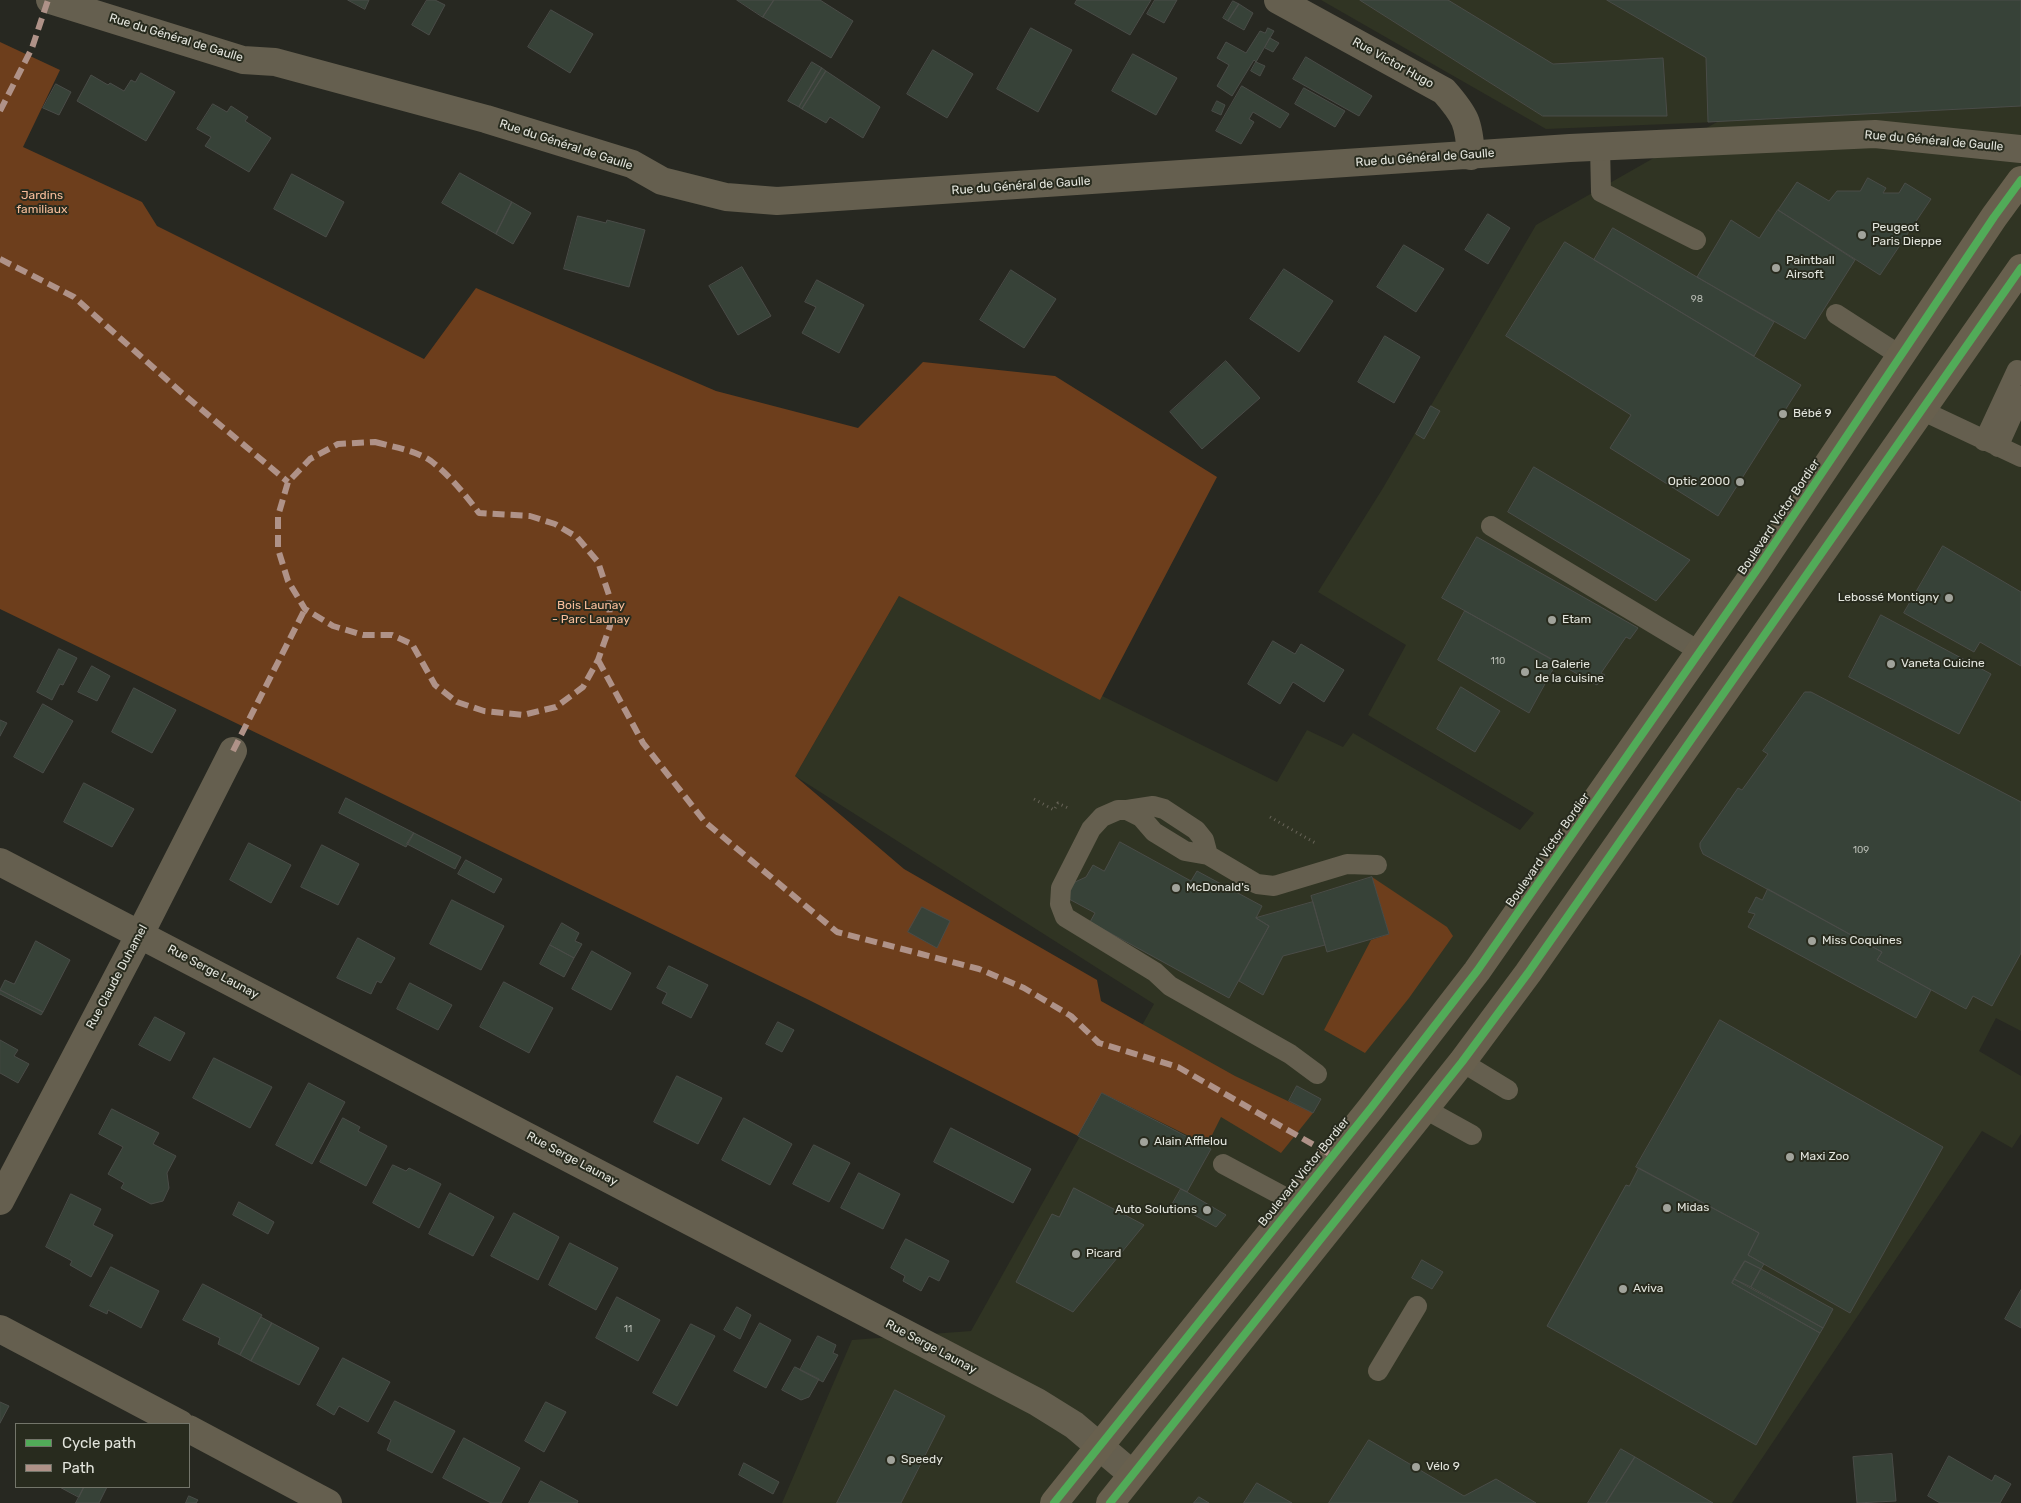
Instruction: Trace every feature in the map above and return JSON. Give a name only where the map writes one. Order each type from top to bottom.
[{"type":"main road","name":"Boulevard Victor Bordier","points":[[1054,1503],[1376,1101],[1477,971],[1756,571],[1994,217],[2021,180]]},
{"type":"main road","points":[[1110,1503],[1425,1109],[1528,973],[2021,268]]},
{"type":"street","name":"Rue du Général de Gaulle","points":[[50,0],[242,60],[275,62],[486,119],[632,164],[662,181],[726,197],[777,201],[818,200],[1600,146],[1875,134],[2021,149]]},
{"type":"street","name":"Rue Victor Hugo","points":[[1278,0],[1444,91],[1457,106],[1468,126],[1471,156]]},
{"type":"street","name":"Rue Claude Duhamel","points":[[0,1201],[140,934],[232,751]]},
{"type":"street","name":"Rue Serge Launay","points":[[0,862],[1037,1402],[1074,1425],[1132,1474]]},
{"type":"street","points":[[0,1329],[178,1423]]},
{"type":"street","points":[[190,1430],[328,1503]]},
{"type":"lane","points":[[1600,146],[1601,192],[1696,240]]},
{"type":"lane","points":[[1836,314],[1901,356]]},
{"type":"lane","points":[[1985,441],[2017,370],[2021,371]]},
{"type":"lane","points":[[1985,441],[2021,396]]},
{"type":"lane","points":[[1921,410],[1985,441],[2020,455]]},
{"type":"lane","points":[[1491,526],[1699,651]]},
{"type":"lane","points":[[1317,1074],[1290,1054],[1170,986],[1155,972],[1065,917],[1060,904],[1061,888],[1095,822],[1110,813],[1128,810],[1141,817],[1154,832],[1186,851],[1208,855],[1258,884],[1274,886],[1347,864],[1377,865]]},
{"type":"lane","points":[[1462,1062],[1508,1090]]},
{"type":"lane","points":[[1425,1109],[1472,1134]]},
{"type":"lane","points":[[1223,1164],[1294,1202]]},
{"type":"lane","points":[[1378,1371],[1417,1306]]},
{"type":"path","points":[[1034,799],[1054,810],[1058,803],[1095,822]]},
{"type":"path","points":[[1270,817],[1320,845]]},
{"type":"shaded area","points":[[1321,0],[2021,0],[2021,1031],[1996,1018],[1979,1051],[2021,1076],[2021,1134],[2012,1148],[1982,1131],[1732,1503],[782,1503],[852,1340],[971,1331],[1154,1004],[795,776],[899,596],[1277,782],[1307,730],[1343,747],[1353,733],[1520,830],[1534,813],[1368,715],[1406,645],[1318,592],[1383,488],[1536,225],[1717,122],[1546,129]]},
{"type":"green space","name":"Bois Launay - Parc Launay","points":[[0,42],[60,70],[23,147],[142,202],[157,226],[424,359],[476,288],[716,391],[858,428],[923,362],[1055,376],[1217,477],[1100,700],[899,596],[795,776],[904,869],[1097,980],[1101,1001],[1235,1076],[1313,1113],[1281,1153],[1221,1117],[1207,1145],[1102,1093],[1078,1136],[809,1000],[0,609]]},
{"type":"green space","points":[[1372,877],[1447,927],[1453,936],[1409,998],[1365,1053],[1324,1030],[1371,940],[1389,934]]},
{"type":"building","points":[[348,0],[369,0],[365,9]]},
{"type":"building","points":[[427,0],[435,0],[445,5],[429,35],[412,25]]},
{"type":"building","points":[[737,0],[774,0],[763,17]]},
{"type":"building","points":[[774,0],[820,0],[853,21],[831,58],[763,17]]},
{"type":"building","points":[[1077,0],[1151,0],[1130,35],[1075,4]]},
{"type":"building","points":[[1155,0],[1177,0],[1164,23],[1147,14]]},
{"type":"building","points":[[1360,0],[1448,0],[1553,64],[1663,58],[1667,116],[1543,116]]},
{"type":"building","points":[[1607,0],[2021,0],[2021,106],[1708,122],[1706,58]]},
{"type":"building","points":[[1233,1],[1239,4],[1228,21],[1223,18]]},
{"type":"building","points":[[1239,4],[1253,13],[1244,30],[1228,21]]},
{"type":"building","points":[[551,10],[593,34],[570,73],[528,47]]},
{"type":"building","points":[[1031,28],[1072,50],[1038,112],[997,89]]},
{"type":"building","points":[[1268,28],[1274,31],[1256,62],[1254,60],[1232,96],[1217,86],[1229,65],[1217,58],[1226,42],[1246,53],[1260,31],[1265,33]]},
{"type":"building","points":[[1270,38],[1279,43],[1273,52],[1265,48]]},
{"type":"building","points":[[933,50],[973,74],[947,118],[907,94]]},
{"type":"building","points":[[1133,54],[1177,78],[1156,115],[1112,91]]},
{"type":"building","points":[[1306,57],[1372,96],[1359,116],[1293,79]]},
{"type":"building","points":[[812,62],[822,68],[799,107],[788,101]]},
{"type":"building","points":[[1256,62],[1265,66],[1260,76],[1251,71]]},
{"type":"building","points":[[822,68],[826,71],[802,109],[799,107]]},
{"type":"building","points":[[826,71],[880,107],[863,138],[830,117],[826,123],[802,109]]},
{"type":"building","points":[[141,73],[175,92],[146,141],[77,101],[91,75],[108,85],[110,83],[124,91],[131,80],[135,82]]},
{"type":"building","points":[[56,84],[71,92],[59,115],[43,108]]},
{"type":"building","points":[[1242,86],[1289,114],[1280,128],[1253,112],[1249,119],[1254,122],[1241,144],[1216,131]]},
{"type":"building","points":[[1304,88],[1345,111],[1335,127],[1295,104]]},
{"type":"building","points":[[1217,101],[1225,105],[1221,115],[1212,111]]},
{"type":"building","points":[[213,104],[227,112],[231,106],[248,117],[245,121],[271,138],[249,172],[205,146],[211,137],[197,129]]},
{"type":"building","points":[[460,173],[512,202],[496,234],[442,203]]},
{"type":"building","points":[[292,174],[344,202],[326,237],[274,209]]},
{"type":"building","name":"Peugeot Paris Dieppe","points":[[1868,178],[1886,188],[1883,193],[1899,193],[1905,183],[1931,199],[1880,275],[1778,210],[1797,182],[1829,201],[1837,191],[1860,191]]},
{"type":"building","points":[[512,202],[531,213],[513,244],[496,234]]},
{"type":"building","name":"Paintball Airsoft","points":[[1778,210],[1855,260],[1805,339],[1697,277],[1731,220],[1759,238]]},
{"type":"building","points":[[1488,214],[1510,228],[1488,264],[1465,250]]},
{"type":"building","points":[[578,216],[606,223],[607,220],[645,230],[629,287],[564,269]]},
{"type":"building","points":[[1613,228],[1774,322],[1754,356],[1594,260]]},
{"type":"building","points":[[1565,242],[1801,385],[1718,516],[1610,448],[1631,415],[1506,336]]},
{"type":"building","points":[[1404,245],[1444,269],[1416,312],[1377,287]]},
{"type":"building","points":[[742,267],[771,316],[738,335],[709,286]]},
{"type":"building","points":[[1284,269],[1333,301],[1299,352],[1250,319]]},
{"type":"building","points":[[1011,270],[1056,299],[1024,348],[980,320]]},
{"type":"building","points":[[817,280],[864,305],[839,353],[802,333],[816,307],[805,302]]},
{"type":"building","points":[[1385,336],[1420,357],[1394,403],[1358,382]]},
{"type":"building","points":[[1226,361],[1260,398],[1202,449],[1170,412]]},
{"type":"building","points":[[1431,406],[1440,411],[1424,439],[1416,434]]},
{"type":"building","points":[[1534,467],[1690,560],[1656,601],[1508,512]]},
{"type":"building","name":"Etam","points":[[1477,537],[1638,628],[1630,639],[1626,637],[1601,673],[1605,675],[1597,685],[1442,598]]},
{"type":"building","points":[[1943,546],[2021,592],[2021,666],[1980,642],[1974,652],[1904,613]]},
{"type":"building","points":[[1465,611],[1557,662],[1529,713],[1438,660]]},
{"type":"building","points":[[1881,615],[1991,674],[1959,734],[1849,677]]},
{"type":"building","points":[[1273,641],[1295,654],[1301,644],[1344,670],[1324,702],[1293,682],[1280,704],[1248,684]]},
{"type":"building","points":[[59,649],[77,658],[63,685],[60,684],[52,700],[37,692]]},
{"type":"building","points":[[92,666],[110,676],[97,701],[78,692]]},
{"type":"building","points":[[1461,687],[1500,711],[1475,752],[1437,729]]},
{"type":"building","points":[[134,688],[176,710],[152,753],[112,732]]},
{"type":"building","points":[[1805,692],[1811,692],[2021,802],[2021,953],[1992,1006],[1973,996],[1966,1009],[1877,960],[1882,952],[1703,854],[1700,843],[1738,788],[1742,790],[1768,754],[1763,751]]},
{"type":"building","points":[[43,704],[73,721],[43,773],[14,757]]},
{"type":"building","points":[[0,720],[7,723],[0,736]]},
{"type":"building","points":[[84,783],[134,809],[112,847],[64,822]]},
{"type":"building","points":[[346,798],[414,833],[406,847],[339,813]]},
{"type":"building","points":[[414,833],[461,857],[455,869],[407,844]]},
{"type":"building","points":[[1120,842],[1191,881],[1197,871],[1262,906],[1256,918],[1269,926],[1229,998],[1090,922],[1095,913],[1069,899],[1067,894],[1075,882],[1086,877],[1093,865],[1104,871]]},
{"type":"building","points":[[249,843],[291,865],[271,903],[230,880]]},
{"type":"building","points":[[322,845],[359,864],[338,905],[301,887]]},
{"type":"building","points":[[466,860],[502,879],[494,893],[458,874]]},
{"type":"building","points":[[1372,877],[1389,934],[1327,952],[1311,896]]},
{"type":"building","points":[[1768,889],[1882,952],[1877,960],[1931,990],[1916,1018],[1748,927],[1755,914],[1748,912],[1756,897],[1762,900]]},
{"type":"building","points":[[452,900],[504,926],[481,970],[430,944]]},
{"type":"building","points":[[1313,902],[1325,945],[1283,956],[1263,995],[1239,981],[1269,926],[1256,918]]},
{"type":"building","points":[[922,907],[950,921],[937,948],[908,932]]},
{"type":"building","points":[[562,923],[579,933],[575,941],[582,944],[574,958],[550,945]]},
{"type":"building","points":[[358,938],[395,958],[381,983],[377,981],[371,994],[337,978]]},
{"type":"building","points":[[36,941],[70,960],[43,1012],[0,990],[5,980],[14,984]]},
{"type":"building","points":[[550,945],[574,958],[564,977],[540,964]]},
{"type":"building","points":[[592,951],[631,973],[611,1010],[572,989]]},
{"type":"building","points":[[669,966],[708,985],[691,1018],[662,1003],[667,993],[657,988]]},
{"type":"building","points":[[504,982],[553,1008],[529,1053],[480,1027]]},
{"type":"building","points":[[410,983],[452,1005],[438,1030],[397,1009]]},
{"type":"building","points":[[0,990],[43,1012],[41,1015],[0,994]]},
{"type":"building","points":[[155,1017],[185,1033],[170,1061],[139,1045]]},
{"type":"building","name":"Maxi Zoo","points":[[1720,1020],[1943,1147],[1850,1313],[1748,1255],[1759,1233],[1636,1167]]},
{"type":"building","points":[[778,1022],[794,1030],[782,1052],[766,1044]]},
{"type":"building","points":[[0,1040],[18,1050],[14,1056],[29,1064],[18,1083],[0,1073]]},
{"type":"building","points":[[214,1058],[272,1087],[250,1128],[193,1098]]},
{"type":"building","points":[[677,1076],[722,1098],[698,1144],[654,1122]]},
{"type":"building","points":[[309,1083],[345,1102],[312,1164],[276,1145]]},
{"type":"building","points":[[1297,1086],[1321,1099],[1313,1113],[1289,1101]]},
{"type":"building","name":"Alain Afflelou","points":[[1102,1093],[1211,1149],[1187,1192],[1078,1136]]},
{"type":"building","points":[[112,1109],[159,1133],[153,1144],[176,1156],[167,1173],[169,1188],[163,1201],[151,1204],[121,1188],[124,1183],[108,1174],[123,1147],[99,1134]]},
{"type":"building","points":[[343,1118],[360,1127],[358,1131],[387,1146],[366,1186],[320,1162]]},
{"type":"building","points":[[744,1118],[792,1144],[770,1185],[722,1160]]},
{"type":"building","points":[[951,1128],[1031,1169],[1013,1203],[934,1162]]},
{"type":"building","points":[[814,1145],[850,1163],[829,1202],[793,1184]]},
{"type":"building","points":[[393,1165],[406,1171],[409,1168],[441,1184],[419,1228],[373,1203]]},
{"type":"building","points":[[1639,1168],[1759,1233],[1748,1255],[1764,1264],[1761,1269],[1745,1261],[1732,1283],[1820,1333],[1756,1445],[1547,1326],[1626,1185],[1629,1186]]},
{"type":"building","points":[[859,1173],[900,1194],[883,1229],[841,1208]]},
{"type":"building","name":"Picard","points":[[1074,1188],[1144,1225],[1073,1312],[1016,1282],[1052,1214],[1059,1217]]},
{"type":"building","points":[[1181,1189],[1226,1215],[1216,1227],[1173,1203]]},
{"type":"building","points":[[450,1193],[494,1217],[473,1256],[429,1234]]},
{"type":"building","points":[[71,1194],[101,1209],[93,1225],[113,1235],[91,1277],[70,1265],[72,1261],[46,1247]]},
{"type":"building","points":[[239,1202],[274,1222],[268,1234],[233,1215]]},
{"type":"building","points":[[514,1213],[559,1237],[538,1280],[491,1256]]},
{"type":"building","points":[[906,1239],[949,1261],[939,1281],[929,1276],[921,1291],[903,1281],[905,1276],[891,1268]]},
{"type":"building","points":[[570,1243],[618,1268],[596,1310],[549,1285]]},
{"type":"building","points":[[1422,1260],[1443,1272],[1432,1289],[1412,1278]]},
{"type":"building","points":[[1745,1261],[1761,1269],[1751,1287],[1734,1279]]},
{"type":"building","points":[[111,1267],[159,1291],[141,1328],[108,1310],[107,1314],[90,1306]]},
{"type":"building","points":[[1761,1269],[1833,1309],[1823,1328],[1751,1287]]},
{"type":"building","points":[[1734,1279],[1823,1328],[1820,1333],[1732,1283]]},
{"type":"building","points":[[203,1284],[262,1315],[240,1355],[218,1344],[220,1338],[183,1320]]},
{"type":"building","points":[[2021,1290],[2021,1328],[2005,1319]]},
{"type":"building","points":[[617,1297],[660,1320],[638,1361],[596,1338]]},
{"type":"building","points":[[737,1307],[751,1315],[740,1339],[724,1330]]},
{"type":"building","points":[[261,1317],[272,1323],[251,1361],[240,1355]]},
{"type":"building","points":[[272,1323],[319,1348],[299,1385],[251,1361]]},
{"type":"building","points":[[760,1323],[791,1340],[766,1388],[734,1371]]},
{"type":"building","points":[[691,1324],[715,1336],[677,1406],[653,1393]]},
{"type":"building","points":[[818,1336],[836,1345],[833,1353],[838,1355],[823,1382],[800,1370]]},
{"type":"building","points":[[343,1358],[390,1382],[368,1422],[339,1406],[334,1415],[317,1405]]},
{"type":"building","points":[[795,1367],[819,1379],[809,1397],[801,1400],[782,1390]]},
{"type":"building","name":"Speedy","points":[[895,1390],[945,1416],[901,1503],[837,1503]]},
{"type":"building","points":[[395,1401],[455,1431],[432,1473],[387,1450],[391,1440],[378,1433]]},
{"type":"building","points":[[0,1402],[9,1406],[0,1423]]},
{"type":"building","points":[[546,1402],[566,1412],[544,1452],[525,1441]]},
{"type":"building","points":[[464,1438],[520,1468],[501,1503],[491,1503],[443,1478]]},
{"type":"building","points":[[1369,1440],[1464,1496],[1496,1479],[1536,1503],[1329,1503]]},
{"type":"building","points":[[1621,1449],[1635,1457],[1606,1503],[1588,1503]]},
{"type":"building","points":[[1892,1454],[1896,1501],[1857,1503],[1853,1457]]},
{"type":"building","points":[[1949,1456],[1992,1481],[1995,1475],[2011,1484],[2000,1503],[1940,1503],[1928,1496]]},
{"type":"building","points":[[1635,1457],[1713,1503],[1606,1503]]},
{"type":"building","points":[[744,1463],[779,1482],[773,1494],[739,1475]]},
{"type":"building","points":[[541,1481],[578,1501],[577,1503],[529,1503]]},
{"type":"building","points":[[1257,1483],[1292,1503],[1244,1503]]},
{"type":"building","points":[[62,1488],[84,1488],[79,1497]]},
{"type":"building","points":[[84,1488],[106,1488],[99,1503],[76,1503]]},
{"type":"building","points":[[189,1496],[198,1500],[196,1503],[186,1503]]},
{"type":"building","points":[[1199,1497],[1209,1503],[1194,1503]]},
{"type":"marked path","points":[[0,111],[32,48],[48,0]]},
{"type":"marked path","points":[[0,259],[74,297],[182,393],[288,482]]},
{"type":"marked path","points":[[375,442],[411,451],[431,461],[444,472],[479,513],[530,516],[555,524],[577,537],[598,562],[609,595],[610,626],[598,660],[583,687],[556,707],[523,715],[484,711],[457,702],[435,685],[412,644],[392,635],[363,635],[333,626],[305,609],[288,581],[278,549],[278,516],[288,482],[310,459],[338,444],[375,442]]},
{"type":"marked path","points":[[233,751],[305,609]]},
{"type":"marked path","points":[[598,660],[643,743],[705,822],[837,932],[979,969],[1024,988],[1071,1016],[1099,1043],[1178,1067],[1333,1156]]},
{"type":"cycle path","points":[[1054,1503],[1371,1108],[1477,971],[1756,571],[1994,217],[2021,180]]},
{"type":"cycle path","points":[[1110,1503],[1462,1062],[1528,973],[2021,268]]},
{"type":"place","name":"Peugeot Paris Dieppe","points":[[1862,235]]},
{"type":"place","name":"Paintball Airsoft","points":[[1776,268]]},
{"type":"place","name":"Bébé 9","points":[[1783,414]]},
{"type":"place","name":"Optic 2000","points":[[1740,482]]},
{"type":"place","name":"Lebossé Montigny","points":[[1949,598]]},
{"type":"place","name":"Etam","points":[[1552,620]]},
{"type":"place","name":"Vaneta Cuicine","points":[[1891,664]]},
{"type":"place","name":"La Galerie de la cuisine","points":[[1525,672]]},
{"type":"place","name":"McDonald's","points":[[1176,888]]},
{"type":"place","name":"Miss Coquines","points":[[1812,941]]},
{"type":"place","name":"Alain Afflelou","points":[[1144,1142]]},
{"type":"place","name":"Maxi Zoo","points":[[1790,1157]]},
{"type":"place","name":"Midas","points":[[1667,1208]]},
{"type":"place","name":"Auto Solutions","points":[[1207,1210]]},
{"type":"place","name":"Picard","points":[[1076,1254]]},
{"type":"place","name":"Aviva","points":[[1623,1289]]},
{"type":"place","name":"Speedy","points":[[891,1460]]},
{"type":"place","name":"Vélo 9","points":[[1416,1467]]},
{"type":"park label","name":"Jardins familiaux","points":[[42,203]]}]
